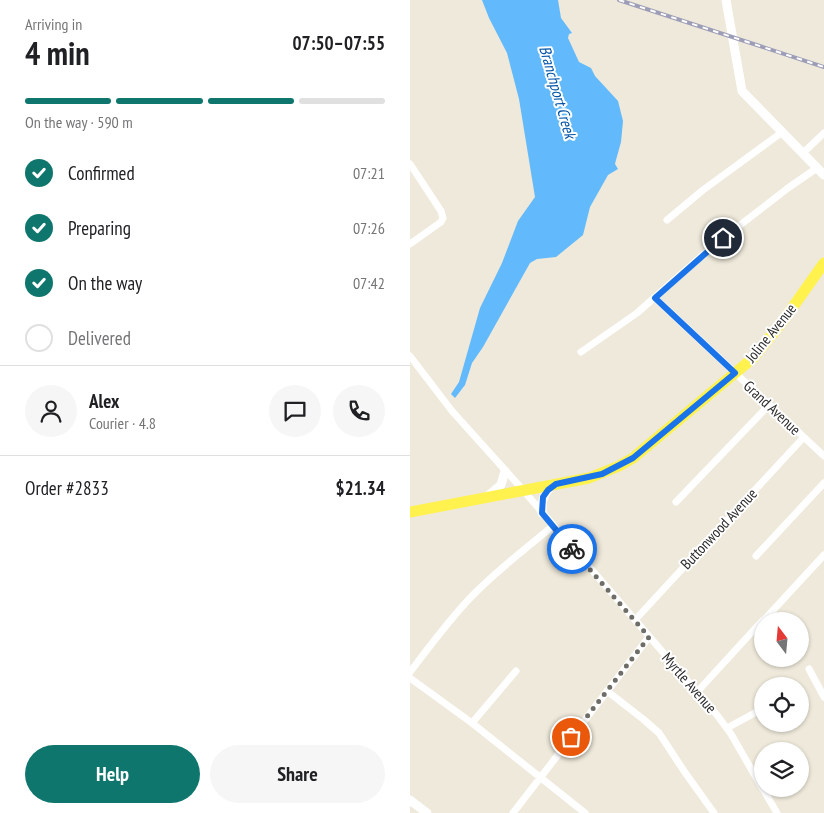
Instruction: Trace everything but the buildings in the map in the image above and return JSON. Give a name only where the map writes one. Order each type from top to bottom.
[{"type":"main road","name":"Joline Avenue","points":[[410,512],[602,474],[633,458],[753,358],[772,337],[824,263]]},
{"type":"street","points":[[726,0],[742,91],[824,175]]},
{"type":"street","points":[[667,220],[703,190],[781,133]]},
{"type":"street","points":[[803,154],[824,134]]},
{"type":"street","points":[[410,164],[441,211],[443,218],[441,222],[410,244]]},
{"type":"street","points":[[580,352],[655,298],[713,246],[817,168]]},
{"type":"street","name":"Grand Avenue","points":[[655,298],[803,438],[823,452]]},
{"type":"street","name":"Myrtle Avenue","points":[[410,356],[446,404],[523,490],[727,728],[754,773]]},
{"type":"street","points":[[676,502],[769,405]]},
{"type":"street","name":"Buttonwood Avenue","points":[[635,620],[803,438]]},
{"type":"street","points":[[488,496],[501,485],[505,471]]},
{"type":"street","points":[[542,513],[543,497],[556,484]]},
{"type":"street","points":[[756,556],[824,484]]},
{"type":"street","points":[[410,672],[445,626],[471,597],[553,526]]},
{"type":"street","points":[[771,612],[824,555]]},
{"type":"street","points":[[697,692],[754,631]]},
{"type":"street","points":[[513,813],[649,637]]},
{"type":"street","points":[[810,669],[824,697]]},
{"type":"street","points":[[472,723],[516,671]]},
{"type":"street","points":[[410,678],[472,723],[585,813]]},
{"type":"street","points":[[608,691],[659,733],[714,813]]},
{"type":"street","points":[[727,728],[754,713]]},
{"type":"street","name":"Myrtle Avenue","points":[[768,797],[777,813]]},
{"type":"street","points":[[410,800],[427,813]]},
{"type":"water","name":"Branchport Creek","points":[[482,0],[558,0],[561,18],[572,33],[569,34],[568,38],[579,62],[591,68],[595,76],[618,101],[623,121],[621,142],[615,164],[618,169],[608,175],[590,207],[583,235],[556,257],[537,259],[530,263],[472,363],[465,385],[455,398],[451,394],[459,382],[480,308],[502,263],[518,221],[535,197],[519,99],[507,53]]},
{"type":"railway","points":[[619,0],[824,67]]},
{"type":"way so far","points":[[571,737],[649,637],[572,549]]},
{"type":"route","points":[[572,549],[542,513],[542,500],[548,490],[556,484],[602,474],[633,458],[735,373],[655,298],[723,238]]}]
